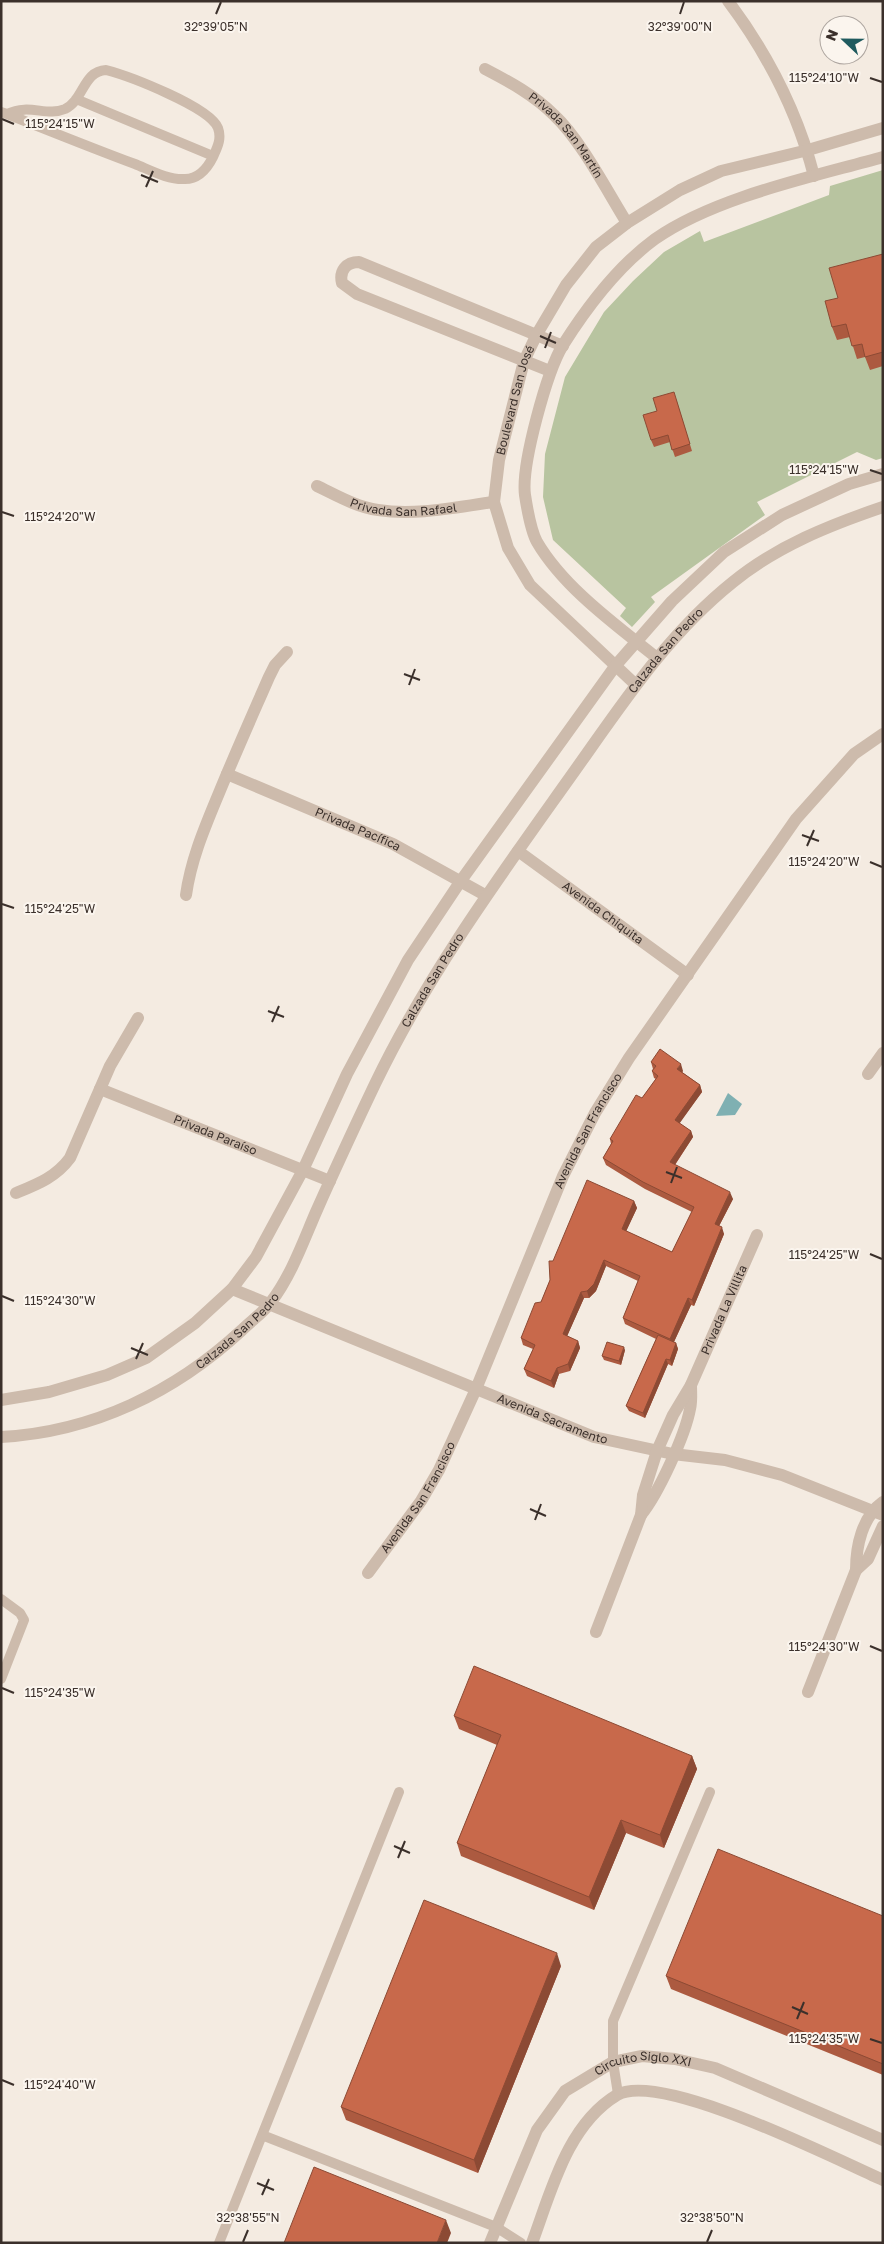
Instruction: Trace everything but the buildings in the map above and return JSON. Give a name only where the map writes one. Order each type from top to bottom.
[{"type":"street","points":[[728,1],[746,24],[773,72],[808,150],[814,176]]},
{"type":"street","name":"Privada San Martín","points":[[485,69],[517,86],[556,116],[570,134],[627,222]]},
{"type":"street","name":"Boulevard San José","points":[[636,685],[530,585],[508,548],[494,502],[499,460],[524,362],[537,334],[566,284],[596,247],[627,222],[680,190],[721,171],[808,150],[883,128]]},
{"type":"street","name":"Boulevard San José","points":[[657,658],[560,576],[536,541],[525,493],[531,447],[550,371],[563,346],[591,305],[622,269],[655,240],[700,214],[814,176],[883,157]]},
{"type":"street","points":[[550,371],[357,294],[342,284],[342,271],[346,266],[359,262],[563,346]]},
{"type":"street","points":[[1,1400],[49,1392],[106,1375],[146,1358],[196,1323],[232,1289],[256,1257],[303,1170],[347,1074],[408,960],[460,882],[616,665],[672,601],[724,552],[782,516],[850,484],[883,474]]},
{"type":"street","name":"Privada San Rafael","points":[[317,486],[348,502],[377,510],[407,512],[494,502]]},
{"type":"street","name":"Calzada San Pedro","points":[[1,1437],[53,1431],[94,1420],[164,1389],[216,1354],[271,1303],[296,1259],[330,1181],[402,1030],[485,895],[636,685],[692,619],[735,580],[797,540],[883,507]]},
{"type":"street","points":[[186,896],[189,873],[198,846],[227,774],[272,671],[286,652]]},
{"type":"street","name":"Avenida San Francisco","points":[[368,1573],[421,1501],[439,1470],[476,1389],[563,1176],[595,1113],[629,1058],[796,819],[854,754],[883,734]]},
{"type":"street","name":"Privada Pacífica","points":[[227,774],[392,844],[485,895]]},
{"type":"street","name":"Avenida Chiquita","points":[[518,851],[688,975]]},
{"type":"street","points":[[16,1193],[52,1177],[62,1170],[70,1158],[121,1044],[138,1018]]},
{"type":"street","points":[[868,1074],[883,1053]]},
{"type":"street","name":"Privada Paraíso","points":[[100,1090],[330,1181]]},
{"type":"street","name":"Privada La Villita","points":[[596,1632],[641,1515],[643,1495],[657,1450],[673,1414],[690,1385],[757,1235]]},
{"type":"street","name":"Avenida Sacramento","points":[[232,1289],[271,1303],[594,1437],[673,1454],[725,1460],[782,1475],[877,1513]]},
{"type":"street","name":"Privada La Villita","points":[[641,1515],[653,1500],[691,1408],[690,1385]]},
{"type":"street","points":[[808,1692],[856,1570],[856,1550],[883,1502]]},
{"type":"street","points":[[856,1570],[868,1559],[883,1526]]},
{"type":"street","name":"Circuito Siglo XXI","points":[[490,2243],[537,2130],[565,2091],[613,2062],[642,2056],[675,2059],[715,2068],[883,2140]]},
{"type":"street","name":"Circuito Siglo XXI","points":[[532,2243],[568,2148],[592,2116],[618,2094],[640,2090],[669,2093],[714,2106],[883,2180]]},
{"type":"lane","points":[[99,70],[112,72],[195,107],[207,114],[218,127],[220,135],[208,167],[200,174],[191,178],[175,178],[4,113],[22,108],[62,110],[76,99],[92,74],[99,70]]},
{"type":"lane","points":[[76,99],[213,156]]},
{"type":"lane","points":[[1,1599],[20,1613],[24,1620],[1,1679]]},
{"type":"lane","points":[[219,2243],[399,1792]]},
{"type":"lane","points":[[618,2094],[613,2062],[613,2022],[710,1792]]},
{"type":"lane","points":[[262,2135],[496,2227],[521,2243]]},
{"type":"green space","points":[[883,170],[883,458],[876,460],[857,452],[757,502],[765,515],[651,597],[655,602],[632,627],[620,616],[626,608],[553,540],[543,497],[545,454],[565,377],[604,312],[664,252],[700,231],[704,242],[829,195],[830,186]]},
{"type":"water","points":[[728,1093],[742,1104],[735,1115],[716,1116]]}]
